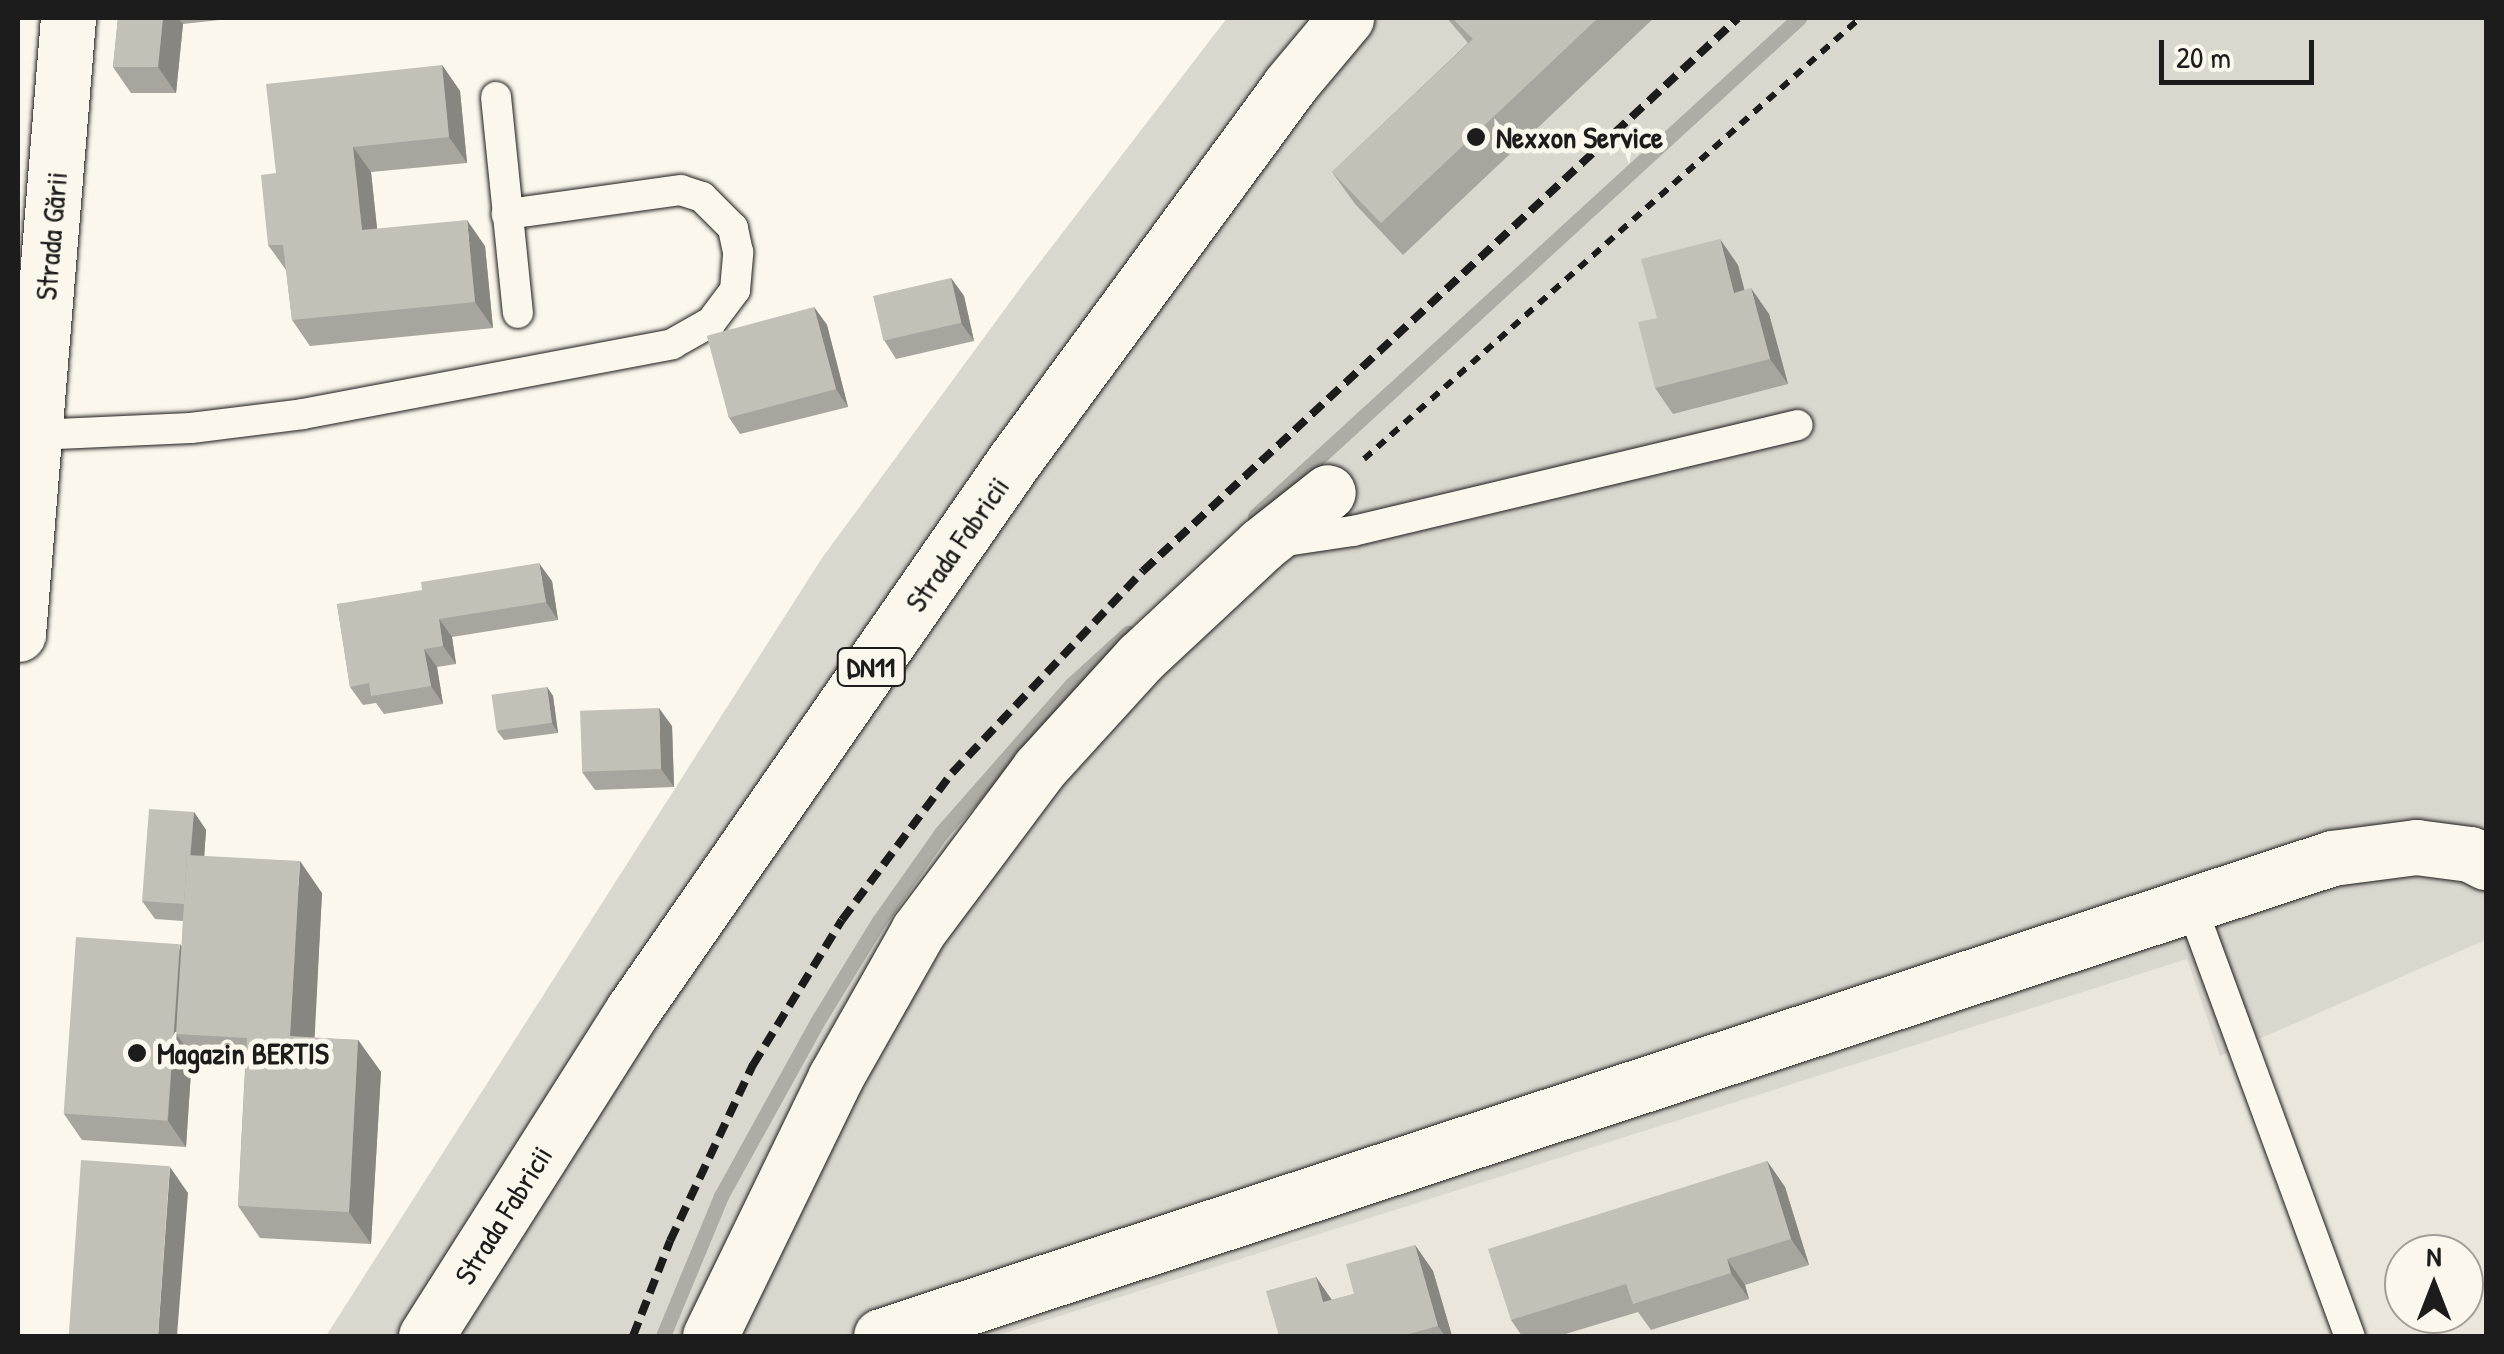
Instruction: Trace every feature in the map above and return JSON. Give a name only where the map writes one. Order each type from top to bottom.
[{"type":"main road","name":"Strada Gării","points":[[18,634],[68,18]]},
{"type":"main road","name":"Strada Fabricii","points":[[426,1336],[633,1010],[992,493],[1288,86],[1346,18]]},
{"type":"main road","points":[[710,1336],[826,1095],[918,931],[1039,769],[1140,658],[1262,545],[1328,492]]},
{"type":"main road","points":[[880,1336],[2332,858],[2416,847],[2470,854],[2486,862]]},
{"type":"lane","points":[[496,96],[518,313]]},
{"type":"lane","points":[[35,435],[190,428],[303,414],[672,344],[711,322],[735,290],[738,252],[733,228],[711,204],[681,190],[506,214]]},
{"type":"lane","points":[[1262,545],[1353,531],[1798,425]]},
{"type":"lane","points":[[2191,905],[2350,1336]]},
{"type":"path","points":[[1328,492],[1860,18]]},
{"type":"shaded area","points":[[1227,18],[2486,18],[2486,940],[2220,1056],[2187,959],[997,1336],[326,1336],[822,558],[1027,279]]},
{"type":"shaded area","points":[[2486,940],[2486,1336],[997,1336],[2188,958],[2221,1055]]},
{"type":"building","points":[[118,18],[163,18],[158,67],[113,67]]},
{"type":"building","points":[[1452,18],[1598,18],[1381,223],[1332,172],[1473,39]]},
{"type":"building","points":[[442,65],[449,137],[353,147],[362,230],[467,220],[475,302],[292,320],[283,245],[268,245],[261,175],[276,173],[266,84]]},
{"type":"building","points":[[1720,239],[1734,293],[1751,288],[1770,359],[1655,388],[1638,322],[1657,318],[1641,259]]},
{"type":"building","points":[[951,278],[961,323],[883,341],[873,296]]},
{"type":"building","points":[[814,307],[836,389],[729,418],[707,336]]},
{"type":"building","points":[[539,563],[546,602],[439,619],[443,646],[424,649],[431,686],[371,696],[369,683],[350,687],[337,604],[422,590],[421,582]]},
{"type":"building","points":[[547,687],[552,723],[497,730],[492,695]]},
{"type":"building","points":[[659,708],[661,769],[582,772],[580,711]]},
{"type":"building","points":[[149,809],[194,812],[184,904],[142,901]]},
{"type":"building","points":[[187,855],[300,861],[290,1036],[358,1040],[349,1212],[238,1206],[247,1038],[176,1034]]},
{"type":"building","points":[[76,937],[180,944],[167,1121],[64,1114]]},
{"type":"building","points":[[81,1160],[170,1166],[158,1336],[69,1336]]},
{"type":"building","points":[[1767,1161],[1791,1239],[1727,1259],[1731,1273],[1633,1304],[1626,1284],[1511,1320],[1488,1249]]},
{"type":"building","points":[[1415,1245],[1438,1326],[1402,1336],[1279,1336],[1266,1291],[1316,1277],[1323,1302],[1354,1294],[1346,1264]]},
{"type":"waterway","points":[[1255,516],[1799,18]]},
{"type":"waterway","points":[[663,1336],[721,1196],[817,1022],[879,921],[941,833],[1072,684],[1128,633]]},
{"type":"railway","points":[[633,1336],[670,1241],[753,1065],[842,920],[952,773],[1143,571],[1738,18]]},
{"type":"place","name":"Nexxon Service","points":[[1476,137]]},
{"type":"place","name":"Magazin BERTIS","points":[[137,1053]]}]
